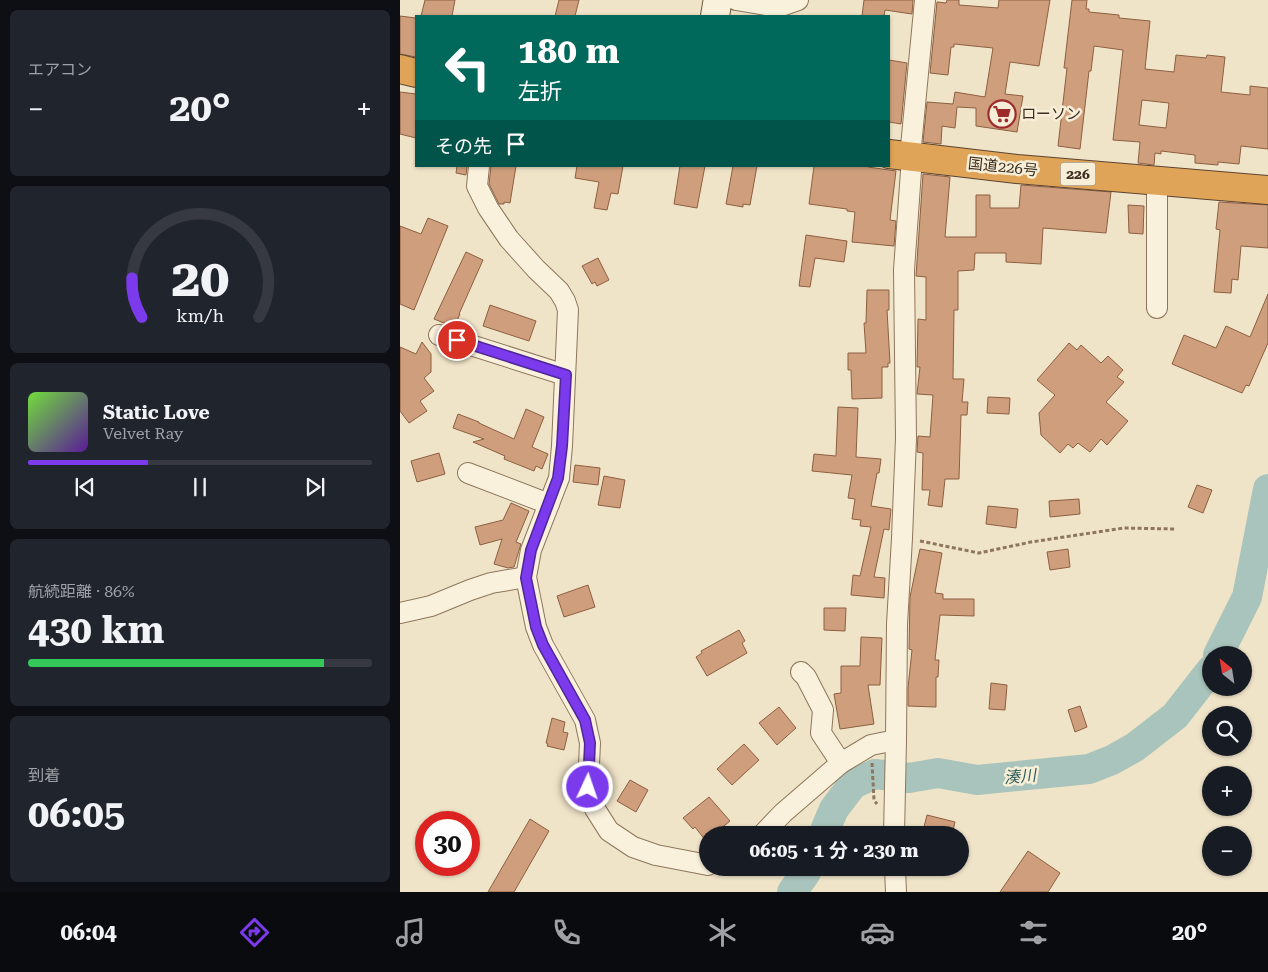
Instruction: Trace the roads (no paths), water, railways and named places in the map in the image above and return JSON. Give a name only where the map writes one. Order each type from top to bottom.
[{"type":"highway","points":[[400,69],[415,73]]},
{"type":"highway","name":"国道226号","points":[[903,156],[1017,169],[1268,190]]},
{"type":"street","points":[[721,4],[778,7],[798,0]]},
{"type":"street","points":[[893,826],[896,746],[896,624],[906,438],[903,156],[925,0]]},
{"type":"street","points":[[479,167],[477,186],[488,208],[509,239],[559,291],[568,310],[562,446],[558,478],[531,550],[526,578],[536,627],[543,645],[585,720],[590,743],[588,787],[595,809],[609,831],[634,848],[656,855],[699,862]]},
{"type":"street","points":[[1157,181],[1157,308]]},
{"type":"street","points":[[439,334],[566,375]]},
{"type":"street","points":[[468,473],[548,504]]},
{"type":"street","points":[[400,613],[431,606],[492,583],[526,578]]},
{"type":"street","points":[[801,672],[806,677],[823,710],[821,733],[841,763]]},
{"type":"street","points":[[771,826],[841,763],[871,745],[896,746]]},
{"type":"street","points":[[895,876],[896,892]]},
{"type":"waterway","name":"湊川","points":[[1222,646],[1247,597],[1268,489]]},
{"type":"waterway","name":"湊川","points":[[827,826],[834,809],[853,784],[875,774],[909,778],[938,773],[977,780],[1089,769],[1112,760],[1135,747],[1175,716],[1202,682]]},
{"type":"waterway","name":"湊川","points":[[792,892],[804,876]]},
{"type":"place","name":"ローソン","points":[[1002,114]]}]
